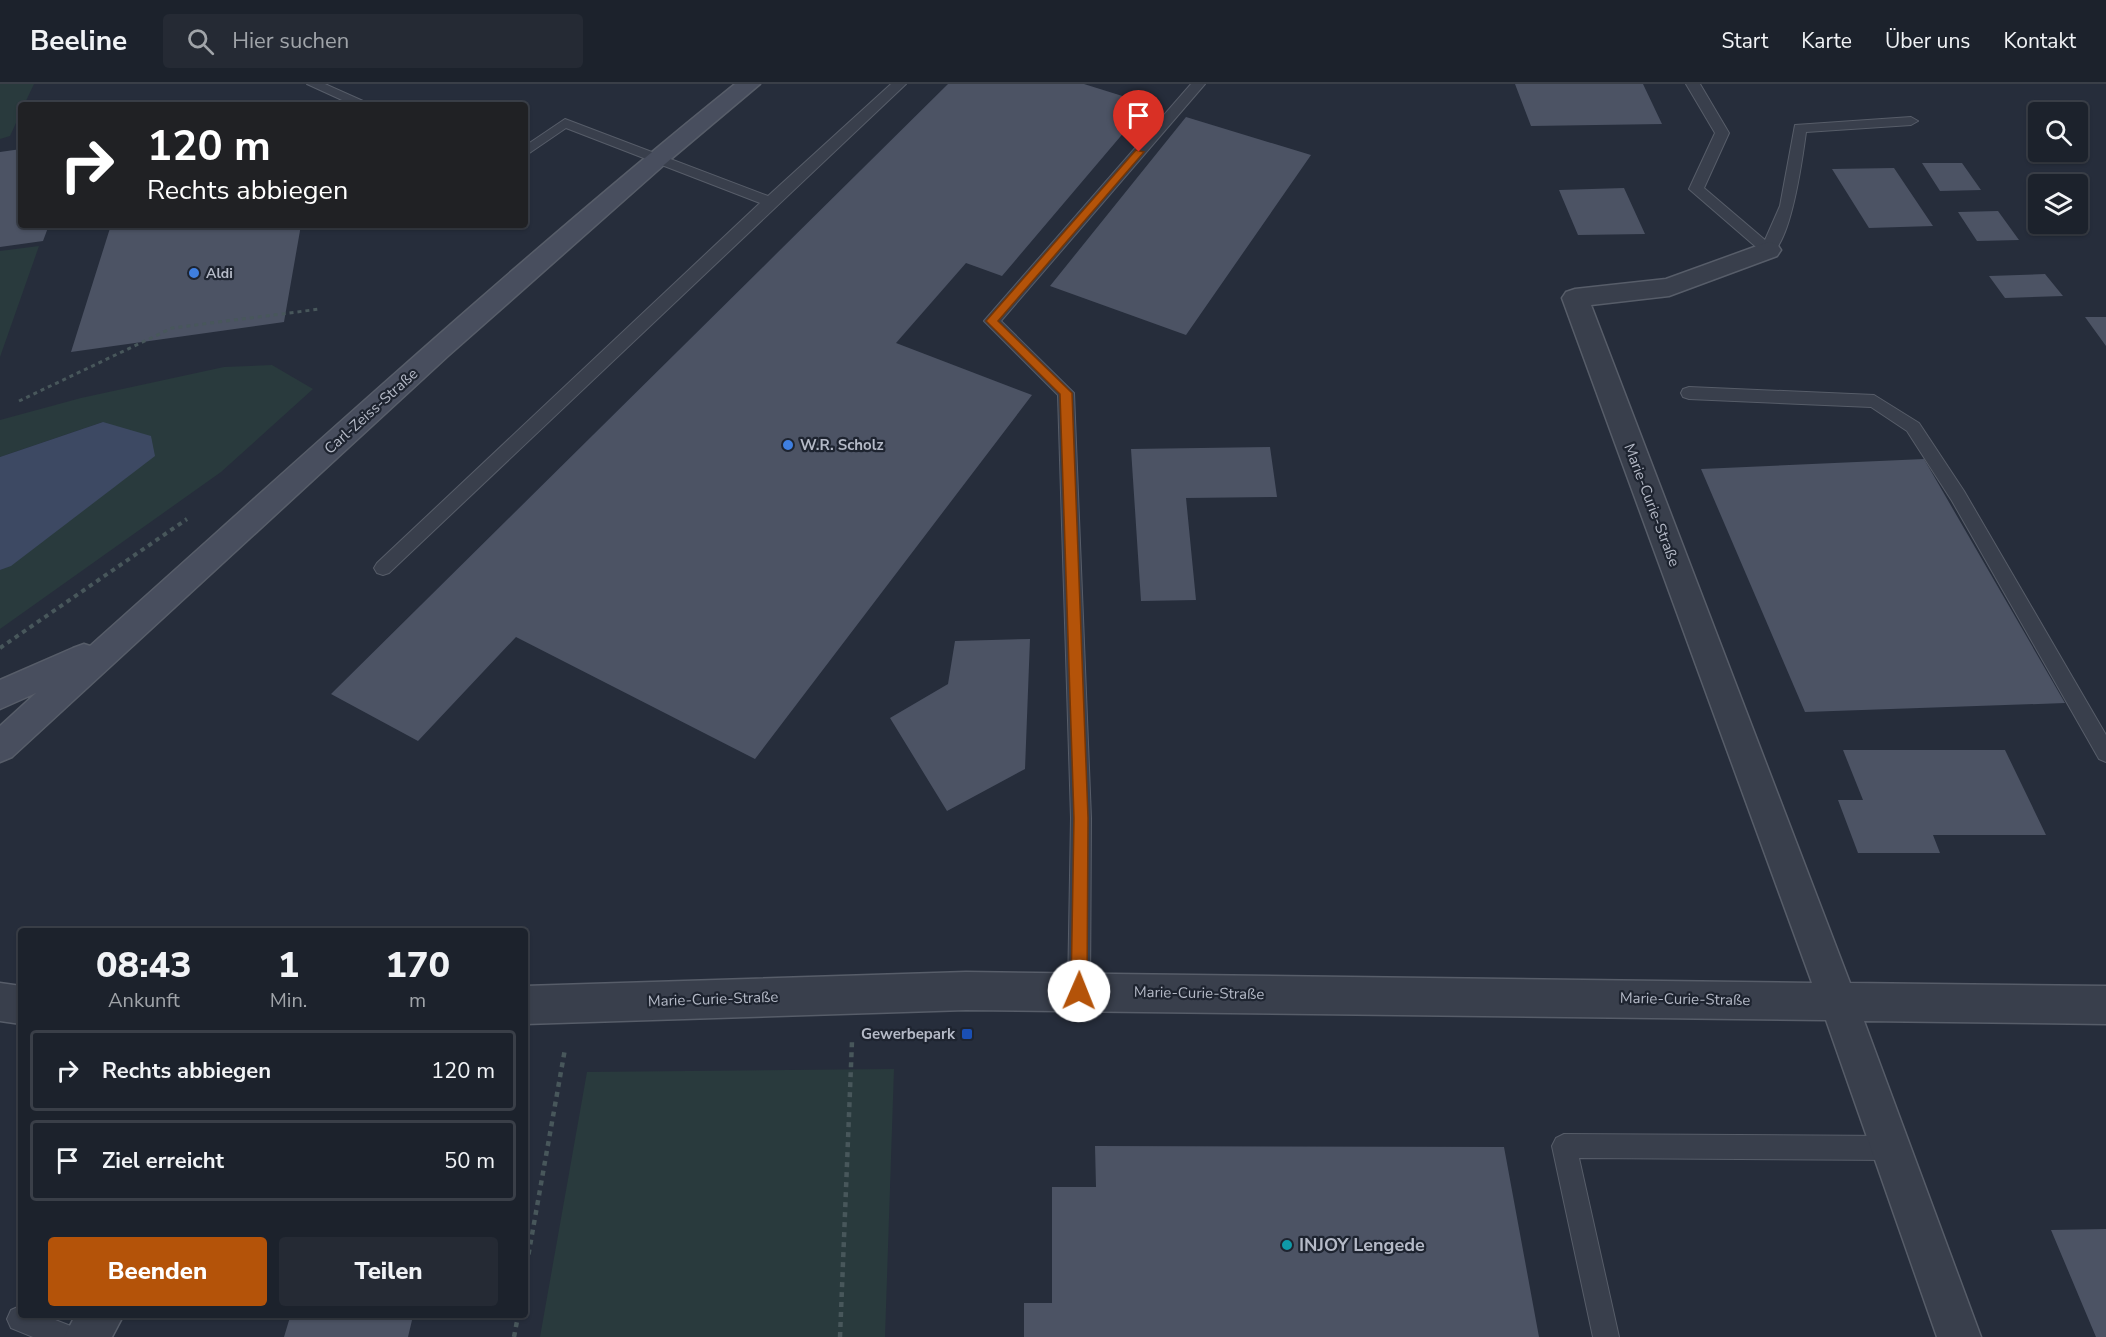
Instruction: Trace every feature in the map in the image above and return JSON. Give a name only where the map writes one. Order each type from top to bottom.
[{"type":"main road","name":"Carl-Zeiss-Straße","points":[[0,747],[439,350],[657,159],[749,84]]},
{"type":"main road","points":[[0,695],[111,645]]},
{"type":"street","name":"Marie-Curie-Straße","points":[[1768,250],[1669,287],[1575,298],[1838,1001],[1959,1337]]},
{"type":"street","name":"Marie-Curie-Straße","points":[[528,1005],[966,991],[1079,991],[2106,1005]]},
{"type":"street","points":[[0,1002],[18,1005]]},
{"type":"street","points":[[86,1337],[100,1318]]},
{"type":"lane","points":[[314,84],[358,102]]},
{"type":"lane","points":[[383,568],[770,202],[899,84]]},
{"type":"lane","points":[[1079,991],[1081,818],[1066,393],[992,321],[1198,84]]},
{"type":"lane","points":[[1693,84],[1722,133],[1696,189],[1768,250],[1787,206],[1800,128],[1911,121]]},
{"type":"lane","points":[[528,150],[565,123],[770,202]]},
{"type":"lane","points":[[1689,393],[1874,401],[1914,427],[1958,496],[2106,753]]},
{"type":"lane","points":[[1606,1337],[1564,1146],[1891,1148]]},
{"type":"lane","points":[[20,1319],[67,1337]]},
{"type":"path","points":[[19,401],[172,328],[320,309]]},
{"type":"path","points":[[840,1337],[854,995]]},
{"type":"path","points":[[528,1257],[574,1004]]},
{"type":"path","points":[[514,1337],[518,1318]]},
{"type":"shaded area","points":[[0,84],[34,84],[25,102],[18,102],[18,119],[10,136],[0,139]]},
{"type":"shaded area","points":[[39,246],[0,357],[0,251]]},
{"type":"shaded area","points":[[272,365],[313,389],[221,472],[0,629],[0,570],[11,565],[103,422],[0,457],[0,420],[81,398],[224,367]]},
{"type":"shaded area","points":[[894,1069],[885,1337],[540,1337],[587,1072]]},
{"type":"water","points":[[103,422],[151,436],[155,456],[11,566],[0,570],[0,457]]},
{"type":"building","name":"W.R. Scholz","points":[[948,84],[1084,84],[1148,104],[1002,276],[966,263],[896,343],[1032,395],[755,759],[516,637],[418,741],[331,694]]},
{"type":"building","points":[[1515,84],[1643,84],[1662,124],[1531,126]]},
{"type":"building","points":[[1186,117],[1311,155],[1186,335],[1050,286]]},
{"type":"building","points":[[18,149],[18,228],[48,228],[43,241],[0,247],[0,152]]},
{"type":"building","points":[[1922,163],[1962,163],[1981,190],[1940,191]]},
{"type":"building","points":[[1894,168],[1933,226],[1869,228],[1832,169]]},
{"type":"building","points":[[1624,188],[1645,234],[1578,235],[1559,190]]},
{"type":"building","points":[[1998,211],[2019,240],[1977,241],[1958,212]]},
{"type":"building","name":"Aldi","points":[[110,228],[300,228],[284,322],[71,352]]},
{"type":"building","points":[[2045,274],[2063,296],[2005,298],[1989,276]]},
{"type":"building","points":[[2085,317],[2106,317],[2106,346]]},
{"type":"building","points":[[1270,447],[1277,497],[1186,498],[1196,600],[1141,601],[1131,449]]},
{"type":"building","points":[[1924,459],[2065,703],[1805,712],[1701,469]]},
{"type":"building","points":[[1030,639],[1025,769],[947,811],[890,718],[948,684],[955,641]]},
{"type":"building","points":[[1843,750],[2005,750],[2046,835],[1933,835],[1940,853],[1858,853],[1838,800],[1863,800]]},
{"type":"building","name":"INJOY Lengede","points":[[1095,1146],[1504,1147],[1539,1337],[1024,1337],[1024,1303],[1052,1303],[1052,1187],[1096,1187]]},
{"type":"building","points":[[2106,1229],[2106,1337],[2096,1337],[2051,1230]]},
{"type":"building","points":[[290,1318],[413,1318],[408,1337],[284,1337]]},
{"type":"place","name":"Aldi","points":[[194,273]]},
{"type":"place","name":"W.R. Scholz","points":[[788,445]]},
{"type":"place","name":"Gewerbepark","points":[[967,1034]]},
{"type":"place","name":"INJOY Lengede","points":[[1287,1245]]},
{"type":"route","points":[[1079,991],[1081,818],[1066,393],[992,321],[1139,152]]}]
